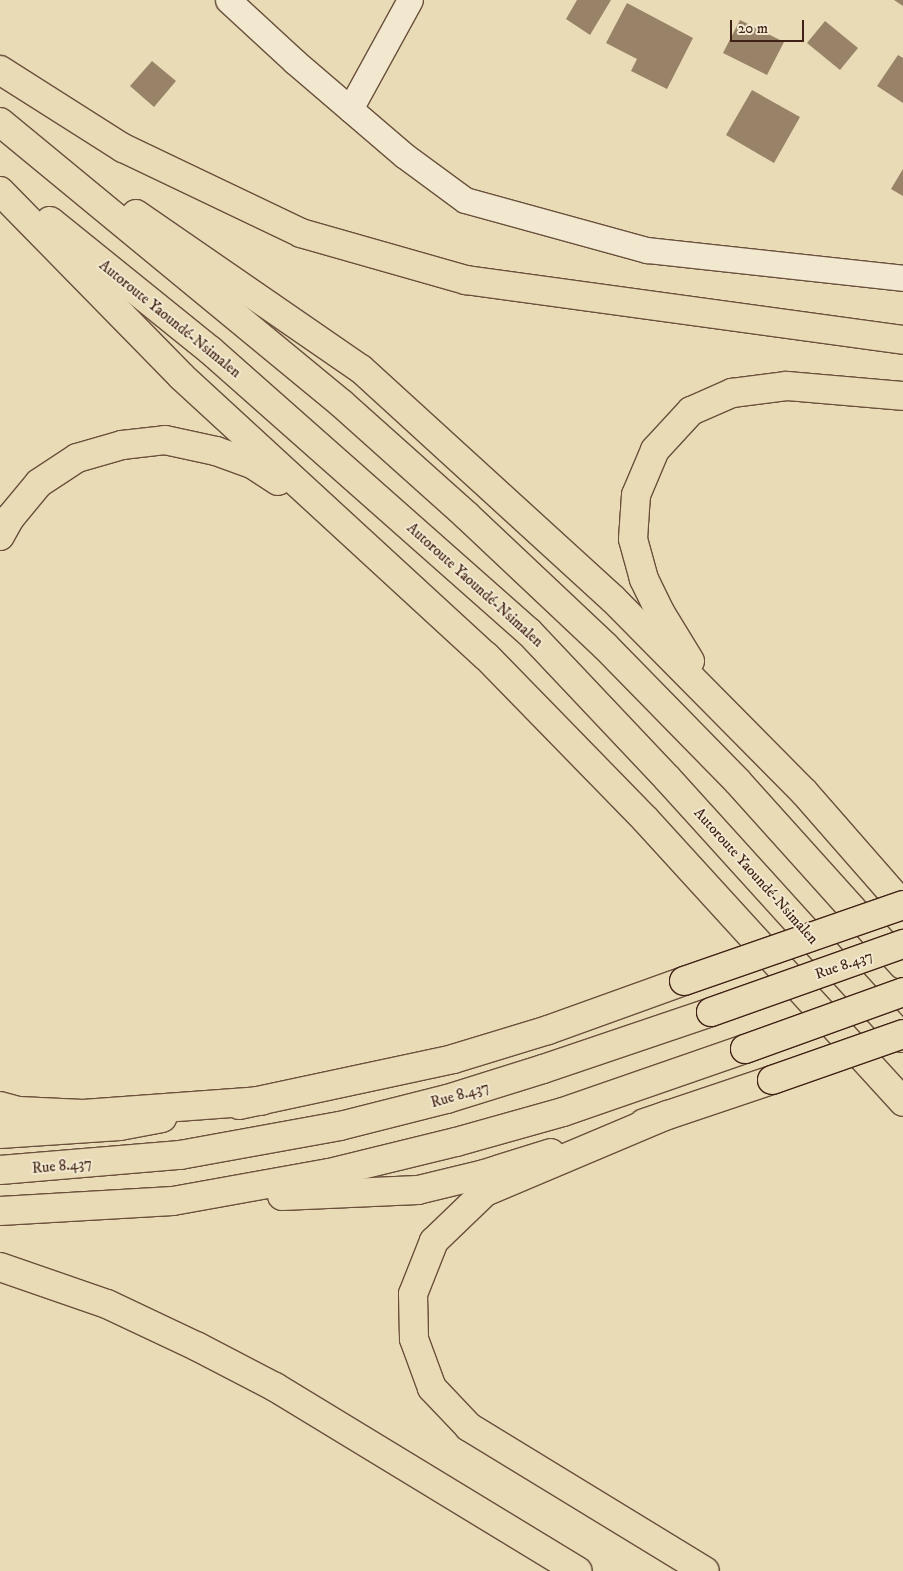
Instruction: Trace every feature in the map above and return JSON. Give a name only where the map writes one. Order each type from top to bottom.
[{"type":"main road","points":[[0,70],[123,148],[301,233],[466,280],[903,340]]},
{"type":"main road","points":[[0,121],[361,369],[613,599],[804,792],[903,905],[548,1030],[453,1059],[262,1102],[120,1126],[0,1134]]},
{"type":"main road","points":[[0,121],[342,404],[466,515],[605,646],[718,762],[903,965]]},
{"type":"main road","name":"Autoroute Yaoundé-Nsimalen","points":[[0,180],[210,350],[530,632],[667,778],[903,1038]]},
{"type":"main road","points":[[0,191],[181,376],[486,656],[638,812],[903,1102]]},
{"type":"main road","points":[[748,735],[688,659],[660,612],[644,579],[633,539],[636,495],[655,450],[691,411],[732,393],[787,386],[903,396]]},
{"type":"main road","points":[[0,536],[10,518],[39,483],[76,458],[122,445],[165,440],[216,451],[252,464],[343,524]]},
{"type":"main road","name":"Rue 8.437","points":[[0,1170],[180,1155],[340,1126],[456,1097],[711,1012],[903,944]]},
{"type":"main road","points":[[173,1201],[329,1173],[456,1142],[563,1112],[903,992]]},
{"type":"main road","points":[[0,1211],[418,1190],[484,1174],[772,1080],[903,1034]]},
{"type":"main road","points":[[0,1106],[19,1111],[83,1114],[262,1102]]},
{"type":"main road","points":[[667,1115],[485,1192],[434,1241],[413,1294],[414,1340],[432,1388],[469,1427],[705,1571]]},
{"type":"main road","points":[[0,1267],[107,1304],[198,1347],[275,1388],[578,1571]]},
{"type":"street","points":[[228,0],[240,14],[405,156],[466,200],[647,250],[903,278]]},
{"type":"street","points":[[350,109],[410,0]]},
{"type":"building","points":[[577,0],[611,0],[590,35],[566,19]]},
{"type":"building","points":[[894,0],[903,0],[903,6]]},
{"type":"building","points":[[627,3],[693,38],[667,89],[631,71],[637,59],[606,43]]},
{"type":"building","points":[[740,20],[784,42],[767,75],[723,53]]},
{"type":"building","points":[[825,21],[858,48],[840,70],[807,43]]},
{"type":"building","points":[[898,55],[903,58],[903,103],[877,86]]},
{"type":"building","points":[[152,61],[176,81],[154,107],[130,86]]},
{"type":"building","points":[[752,90],[800,117],[774,163],[726,135]]},
{"type":"building","points":[[903,169],[903,196],[891,189]]}]
